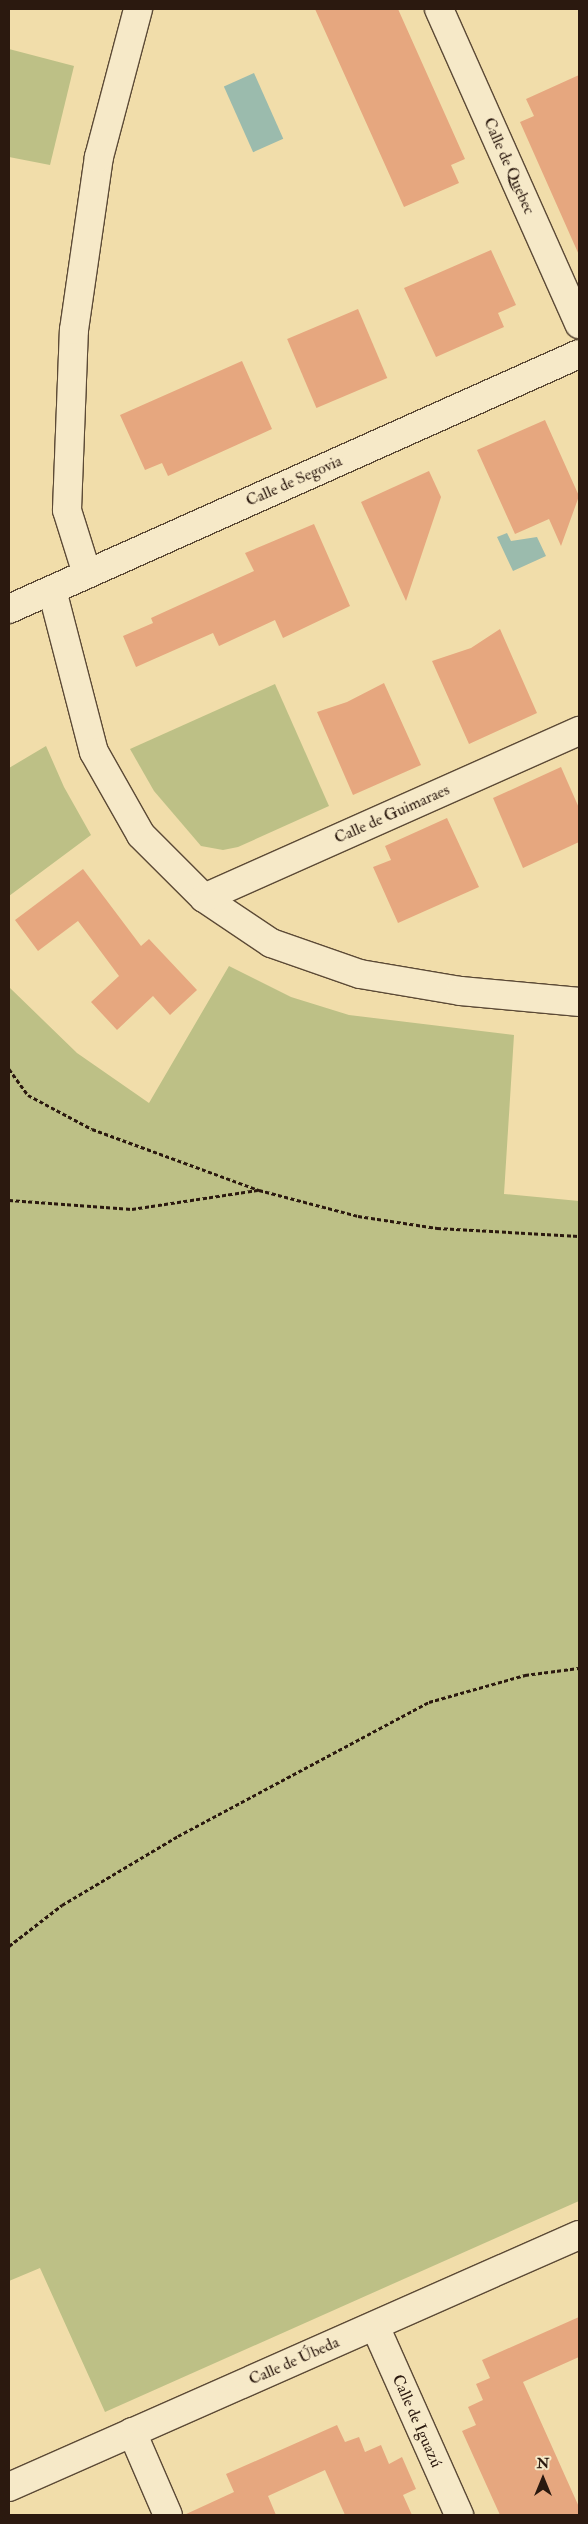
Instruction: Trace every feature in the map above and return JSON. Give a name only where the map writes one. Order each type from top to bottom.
[{"type":"street","points":[[88,574],[67,510],[74,330],[99,157],[138,9]]},
{"type":"street","name":"Calle de Quebec","points":[[439,9],[579,324]]},
{"type":"street","name":"Calle de Segovia","points":[[9,609],[579,354]]},
{"type":"street","points":[[52,590],[94,752],[141,834],[204,898],[271,943],[360,974],[461,991],[579,1002]]},
{"type":"street","name":"Calle de Guimaraes","points":[[204,898],[579,731]]},
{"type":"street","name":"Calle de Úbeda","points":[[9,2487],[579,2235]]},
{"type":"street","name":"Calle de Iguazú","points":[[375,2326],[459,2515]]},
{"type":"street","points":[[132,2432],[168,2515]]},
{"type":"path","points":[[9,1069],[28,1095],[92,1129],[259,1190],[358,1216],[437,1228],[579,1236]]},
{"type":"path","points":[[9,1200],[132,1209],[259,1190]]},
{"type":"path","points":[[9,1946],[62,1905],[178,1836],[429,1702],[525,1675],[579,1668]]},
{"type":"green space","points":[[9,49],[74,66],[50,165],[9,157]]},
{"type":"green space","points":[[275,684],[329,806],[238,847],[223,850],[201,846],[154,791],[130,749]]},
{"type":"green space","points":[[46,746],[64,787],[91,835],[9,896],[9,768]]},
{"type":"green space","points":[[229,966],[291,997],[349,1015],[514,1035],[504,1194],[579,1201],[579,2201],[105,2412],[40,2268],[9,2281],[9,987],[77,1053],[149,1103]]},
{"type":"shaded area","points":[[254,73],[283,139],[253,152],[224,86]]},
{"type":"shaded area","points":[[507,533],[511,541],[537,537],[546,556],[513,571],[497,537]]},
{"type":"building","points":[[315,9],[398,9],[465,159],[451,165],[459,183],[404,207]]},
{"type":"building","points":[[579,75],[579,255],[520,122],[534,116],[526,99]]},
{"type":"building","points":[[491,250],[516,305],[498,313],[504,327],[436,357],[404,288]]},
{"type":"building","points":[[358,309],[387,378],[316,408],[287,339]]},
{"type":"building","points":[[242,361],[272,429],[168,476],[162,463],[145,470],[120,415]]},
{"type":"building","points":[[545,420],[579,496],[561,546],[549,519],[515,534],[477,450]]},
{"type":"building","points":[[429,471],[441,497],[406,601],[361,502]]},
{"type":"building","points":[[314,524],[350,606],[283,638],[275,620],[219,646],[213,633],[136,667],[123,636],[153,623],[151,618],[254,571],[245,553]]},
{"type":"building","points":[[500,629],[537,713],[469,744],[432,661],[471,648]]},
{"type":"building","points":[[384,683],[421,765],[353,795],[317,712],[347,702]]},
{"type":"building","points":[[561,767],[579,808],[579,842],[523,868],[493,798]]},
{"type":"building","points":[[447,818],[479,887],[398,923],[373,867],[391,860],[385,846]]},
{"type":"building","points":[[83,869],[141,946],[149,939],[197,990],[170,1015],[153,996],[117,1030],[91,1002],[119,976],[78,921],[38,951],[15,920]]},
{"type":"building","points":[[579,2317],[579,2357],[523,2382],[579,2507],[579,2515],[500,2515],[462,2431],[476,2425],[468,2407],[483,2400],[476,2384],[490,2378],[482,2360]]},
{"type":"building","points":[[337,2425],[345,2442],[359,2437],[365,2452],[381,2445],[389,2464],[402,2457],[416,2489],[403,2495],[412,2515],[345,2515],[325,2470],[268,2496],[276,2515],[184,2515],[234,2492],[226,2474]]}]
